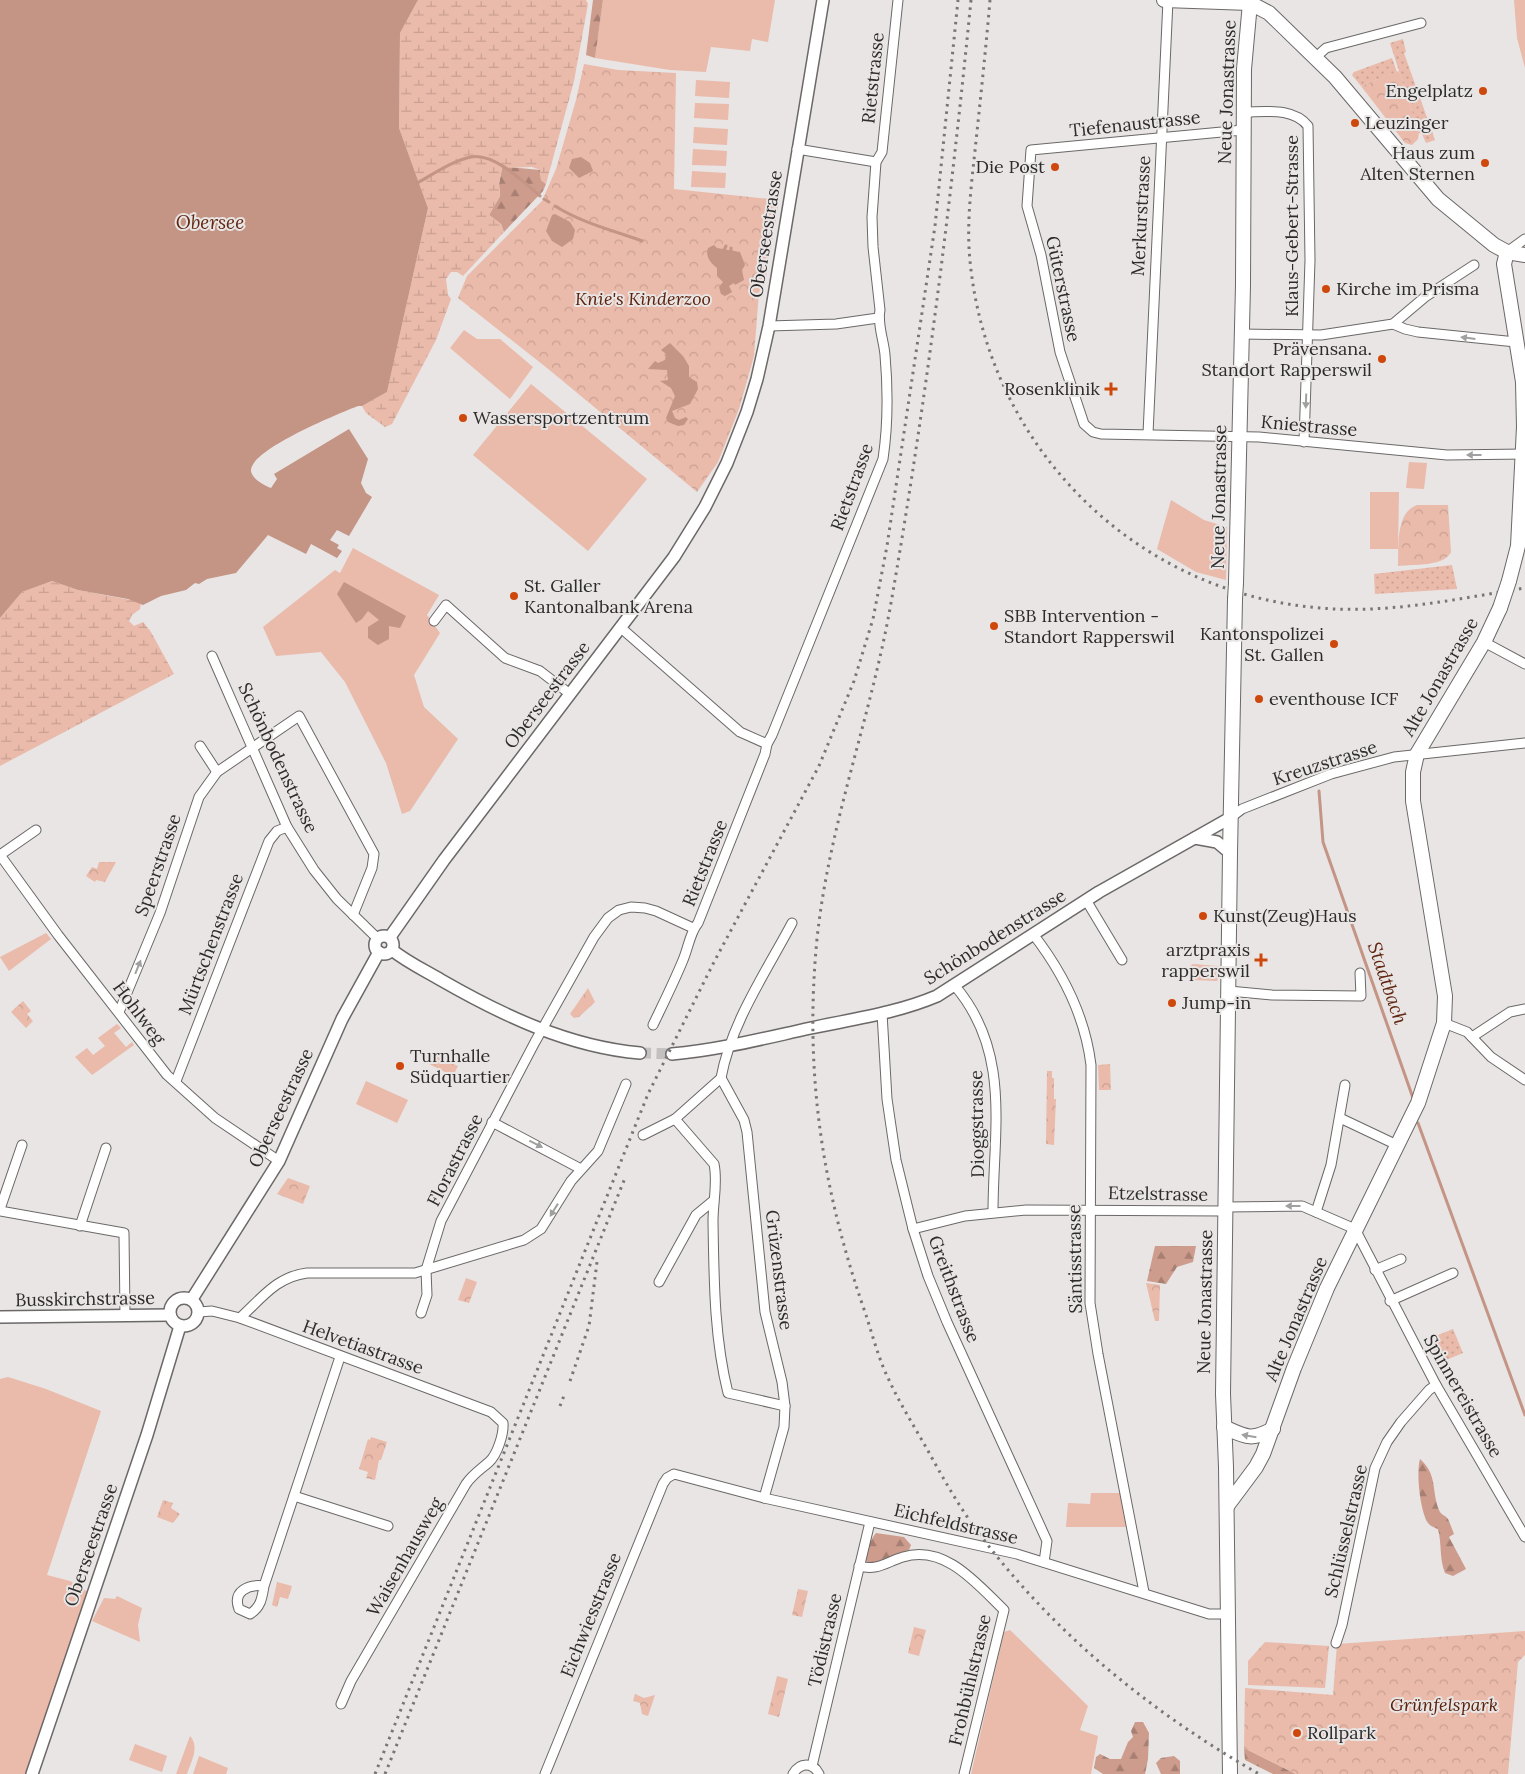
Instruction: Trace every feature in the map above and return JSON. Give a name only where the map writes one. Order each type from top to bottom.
[{"type":"main road","points":[[1166,0],[1249,2],[1270,13],[1350,94],[1438,199],[1475,232],[1507,252],[1525,255]]},
{"type":"main road","name":"Neue Jonastrasse","points":[[1230,1774],[1227,1506],[1224,1428],[1230,818],[1241,334],[1244,69],[1249,2]]},
{"type":"main road","name":"Alte Jonastrasse","points":[[1227,1506],[1256,1467],[1273,1429],[1294,1368],[1355,1229],[1418,1103],[1444,1023],[1446,1003],[1413,801],[1413,772],[1417,754],[1484,642],[1500,608],[1509,581],[1520,562],[1524,454],[1523,382],[1504,264],[1507,252]]},
{"type":"main road","points":[[1224,1428],[1252,1438],[1257,1438],[1273,1429]]},
{"type":"street","name":"Oberseestrasse","points":[[390,937],[444,860],[679,548],[717,485],[748,412],[769,326],[823,0]]},
{"type":"street","name":"Rietstrasse","points":[[653,1026],[683,961],[693,928],[698,923],[735,834],[765,754],[766,744],[772,735],[882,459],[886,438],[886,356],[882,326],[878,318],[880,310],[872,225],[876,162],[882,152],[898,0]]},
{"type":"street","name":"Merkurstrasse","points":[[1148,434],[1166,0]]},
{"type":"street","points":[[1315,58],[1326,48],[1421,23]]},
{"type":"street","name":"Klaus-Gebert-Strasse","points":[[1244,112],[1292,114],[1300,118],[1308,126],[1310,260],[1307,334]]},
{"type":"street","name":"Tiefenaustrasse","points":[[1031,150],[1243,130]]},
{"type":"street","name":"Oberseestrasse","points":[[797,148],[876,162]]},
{"type":"street","name":"Güterstrasse","points":[[1031,150],[1026,194],[1028,211],[1041,255],[1060,352],[1082,421],[1090,430]]},
{"type":"street","points":[[1507,252],[1525,239]]},
{"type":"street","points":[[1241,334],[1321,335],[1393,324],[1425,297],[1474,265]]},
{"type":"street","points":[[769,326],[836,324],[878,318]]},
{"type":"street","points":[[1393,324],[1405,330],[1418,332],[1516,342]]},
{"type":"street","points":[[1304,442],[1307,334]]},
{"type":"street","name":"Kniestrasse","points":[[1090,430],[1101,434],[1238,436],[1447,455],[1524,454]]},
{"type":"street","points":[[434,621],[446,605],[505,658],[540,670],[570,694]]},
{"type":"street","points":[[620,627],[740,732],[766,744]]},
{"type":"street","points":[[1484,642],[1525,664]]},
{"type":"street","name":"Schönbodenstrasse","points":[[212,656],[287,827],[314,870],[353,916],[377,938]]},
{"type":"street","name":"Speerstrasse","points":[[118,1012],[160,913],[199,798],[217,772],[299,716],[374,854],[372,868],[353,916]]},
{"type":"street","name":"Kreuzstrasse","points":[[1230,818],[1242,809],[1331,774],[1417,754],[1439,754],[1525,743]]},
{"type":"street","points":[[200,746],[217,772]]},
{"type":"street","name":"Schönbodenstrasse","points":[[672,1054],[730,1045],[918,1004],[955,986],[1086,900],[1230,818]]},
{"type":"street","name":"Mürtschenstrasse","points":[[176,1081],[270,841],[277,831],[287,827]]},
{"type":"street","points":[[0,855],[36,830]]},
{"type":"street","points":[[1195,838],[1217,842],[1230,853]]},
{"type":"street","name":"Hohlweg","points":[[0,855],[58,935],[161,1068],[214,1118],[279,1162]]},
{"type":"street","points":[[1086,900],[1122,960]]},
{"type":"street","name":"Rietstrasse","points":[[542,1030],[594,937],[608,918],[619,910],[631,907],[650,910],[693,928]]},
{"type":"street","points":[[643,1134],[675,1119],[721,1078],[730,1045],[792,923]]},
{"type":"street","name":"Säntisstrasse","points":[[1033,934],[1071,991],[1089,1044],[1092,1084],[1089,1270],[1093,1324],[1144,1592]]},
{"type":"street","points":[[383,935],[390,937],[394,943],[392,950],[386,954],[379,952],[375,946],[377,938],[383,935]]},
{"type":"street","points":[[392,950],[404,959],[460,991],[542,1030],[597,1047],[640,1053]]},
{"type":"street","name":"Oberseestrasse","points":[[192,1299],[279,1162],[342,1019],[379,952]]},
{"type":"street","points":[[1229,991],[1272,995],[1362,996],[1360,973]]},
{"type":"street","name":"Dioggstrasse","points":[[955,986],[975,1015],[986,1038],[993,1065],[996,1113],[993,1212]]},
{"type":"street","points":[[1472,1037],[1510,1012],[1525,1009]]},
{"type":"street","name":"Greithstrasse","points":[[882,1013],[887,1099],[896,1160],[913,1229],[928,1276],[947,1322],[1047,1541],[1044,1562]]},
{"type":"street","points":[[1444,1023],[1460,1028],[1472,1037],[1491,1057],[1525,1080]]},
{"type":"street","name":"Florastrasse","points":[[421,1312],[427,1295],[426,1270],[441,1221],[542,1030]]},
{"type":"street","name":"Grüzenstrasse","points":[[721,1078],[744,1120],[747,1132],[765,1312],[782,1382],[785,1406],[784,1427],[764,1498]]},
{"type":"street","points":[[240,1318],[281,1280],[291,1275],[307,1272],[404,1274],[426,1270],[524,1240],[534,1235],[546,1223],[581,1169],[598,1151],[626,1084]]},
{"type":"street","points":[[1316,1212],[1331,1164],[1345,1085]]},
{"type":"street","points":[[1340,1118],[1397,1145]]},
{"type":"street","points":[[675,1119],[714,1164],[716,1173],[713,1201],[714,1302],[728,1393],[785,1406]]},
{"type":"street","points":[[492,1122],[581,1169]]},
{"type":"street","points":[[22,1145],[0,1210],[124,1233],[125,1315]]},
{"type":"street","points":[[80,1226],[106,1148]]},
{"type":"street","points":[[659,1282],[696,1215],[713,1201]]},
{"type":"street","name":"Etzelstrasse","points":[[913,1229],[993,1212],[1090,1209],[1226,1209],[1302,1206],[1355,1229]]},
{"type":"street","name":"Spinnereistrasse","points":[[1355,1229],[1390,1301],[1436,1385],[1525,1537]]},
{"type":"street","points":[[1375,1270],[1401,1259]]},
{"type":"street","points":[[1390,1301],[1453,1273]]},
{"type":"street","points":[[178,1299],[192,1299],[199,1312],[192,1324],[180,1326],[175,1323],[170,1315],[171,1306],[178,1299]]},
{"type":"street","name":"Helvetiastrasse","points":[[199,1312],[212,1311],[240,1318],[491,1412],[503,1423],[504,1432]]},
{"type":"street","name":"Busskirchstrasse","points":[[0,1318],[170,1315]]},
{"type":"street","name":"Oberseestrasse","points":[[32,1774],[147,1435],[180,1326]]},
{"type":"street","points":[[264,1586],[340,1357]]},
{"type":"street","name":"Schlüsselstrasse","points":[[1336,1643],[1342,1625],[1375,1468],[1394,1432],[1429,1390],[1436,1385]]},
{"type":"street","name":"Waisenhausweg","points":[[341,1704],[351,1681],[466,1484],[478,1469],[490,1462],[504,1432]]},
{"type":"street","name":"Eichfeldstrasse","points":[[674,1474],[764,1498],[965,1541],[1044,1562],[1209,1614],[1227,1614]]},
{"type":"street","name":"Eichwiesstrasse","points":[[544,1774],[663,1484],[667,1478],[674,1474]]},
{"type":"street","points":[[294,1496],[388,1526]]},
{"type":"street","name":"Tödistrasse","points":[[812,1766],[870,1522]]},
{"type":"street","name":"Frohbühlstrasse","points":[[859,1566],[875,1569],[908,1555],[925,1555],[939,1558],[959,1568],[1004,1610],[964,1774]]},
{"type":"street","points":[[794,1774],[799,1767],[812,1766],[820,1774]]},
{"type":"green space","points":[[418,0],[586,0],[588,4],[574,81],[546,184],[541,180],[540,170],[532,167],[502,168],[499,184],[500,196],[489,215],[501,224],[504,232],[463,276],[457,272],[451,272],[446,279],[448,295],[451,299],[436,340],[392,424],[385,427],[366,413],[362,406],[387,392],[428,208],[399,128],[400,33]]},
{"type":"green space","points":[[593,0],[603,0],[595,58],[586,55]]},
{"type":"green space","points":[[603,0],[775,0],[768,42],[752,39],[750,51],[711,47],[706,72],[670,70],[595,58]]},
{"type":"green space","points":[[1514,0],[1525,0],[1525,68],[1517,38]]},
{"type":"green space","points":[[1403,39],[1406,52],[1404,53],[1435,140],[1426,143],[1422,134],[1419,133],[1390,43]]},
{"type":"green space","points":[[1392,58],[1397,72],[1361,86],[1352,75],[1354,72]]},
{"type":"green space","name":"Knie's Kinderzoo","points":[[584,64],[618,70],[676,73],[674,189],[779,200],[765,283],[759,292],[754,356],[739,409],[718,462],[697,492],[547,368],[458,298],[467,276],[542,201],[556,169],[576,100]]},
{"type":"green space","points":[[1399,71],[1419,133],[1418,139],[1412,145],[1405,143],[1361,86]]},
{"type":"green space","points":[[696,80],[730,82],[729,98],[695,96]]},
{"type":"green space","points":[[695,103],[729,104],[728,120],[694,118]]},
{"type":"green space","points":[[694,127],[728,129],[727,145],[693,143]]},
{"type":"green space","points":[[693,149],[727,151],[726,166],[692,165]]},
{"type":"green space","points":[[502,168],[540,170],[541,180],[546,184],[543,191],[504,232],[501,224],[489,215],[500,196],[499,184]]},
{"type":"green space","points":[[692,171],[726,173],[725,188],[691,187]]},
{"type":"green space","points":[[464,330],[477,339],[500,339],[533,367],[510,399],[450,348]]},
{"type":"green space","points":[[531,384],[647,479],[588,551],[473,455]]},
{"type":"green space","points":[[1409,462],[1427,463],[1424,489],[1406,488]]},
{"type":"green space","points":[[1370,492],[1399,492],[1398,549],[1370,549]]},
{"type":"green space","points":[[1171,500],[1204,520],[1227,527],[1226,580],[1196,572],[1157,549]]},
{"type":"green space","points":[[1417,505],[1448,505],[1451,552],[1447,557],[1435,562],[1398,566],[1402,523],[1410,509]]},
{"type":"green space","points":[[353,548],[439,595],[427,615],[440,633],[414,675],[424,707],[458,739],[410,811],[402,814],[386,763],[345,682],[321,652],[276,656],[263,627],[335,570],[340,573]]},
{"type":"green space","points":[[1452,565],[1457,589],[1375,594],[1374,574]]},
{"type":"green space","points":[[52,581],[78,590],[141,602],[140,609],[132,615],[129,621],[134,626],[143,622],[151,632],[174,674],[0,766],[0,618],[22,592]]},
{"type":"green space","points":[[99,862],[116,862],[105,882],[96,880],[95,882],[86,876],[92,867],[97,869]]},
{"type":"green space","points":[[46,933],[51,939],[9,971],[0,957]]},
{"type":"green space","points":[[1193,964],[1218,966],[1221,971],[1217,981],[1194,980],[1188,973],[1189,967]]},
{"type":"green space","points":[[588,988],[595,1002],[579,1017],[574,1018],[570,1014]]},
{"type":"green space","points":[[23,1001],[31,1011],[27,1014],[33,1021],[26,1028],[11,1012]]},
{"type":"green space","points":[[117,1024],[121,1028],[114,1033],[126,1047],[132,1042],[134,1045],[92,1075],[75,1057],[87,1048],[93,1055],[105,1046],[98,1038]]},
{"type":"green space","points":[[433,1055],[458,1066],[453,1076],[429,1064]]},
{"type":"green space","points":[[1110,1064],[1111,1090],[1099,1090],[1098,1065]]},
{"type":"green space","points":[[1047,1071],[1052,1071],[1054,1099],[1056,1099],[1054,1145],[1046,1144]]},
{"type":"green space","points":[[366,1081],[408,1100],[397,1123],[356,1104]]},
{"type":"green space","points":[[288,1178],[310,1186],[303,1204],[277,1194]]},
{"type":"green space","points":[[1155,1246],[1196,1246],[1193,1262],[1177,1267],[1166,1284],[1147,1281]]},
{"type":"green space","points":[[466,1278],[477,1282],[469,1303],[458,1300]]},
{"type":"green space","points":[[1146,1283],[1160,1285],[1159,1321],[1155,1321]]},
{"type":"green space","points":[[1453,1329],[1463,1353],[1439,1363],[1431,1344],[1440,1340],[1438,1335]]},
{"type":"green space","points":[[8,1377],[46,1389],[101,1411],[47,1575],[70,1581],[93,1595],[32,1774],[0,1774],[0,1379]]},
{"type":"green space","points":[[371,1437],[387,1442],[381,1460],[379,1460],[375,1480],[366,1478],[368,1472],[359,1469],[368,1439],[370,1440]]},
{"type":"green space","points":[[1420,1459],[1426,1465],[1432,1477],[1439,1510],[1448,1519],[1454,1534],[1449,1537],[1466,1569],[1453,1576],[1445,1573],[1438,1529],[1428,1523],[1423,1510],[1419,1482]]},
{"type":"green space","points":[[1091,1493],[1120,1493],[1126,1527],[1066,1527],[1068,1503],[1090,1504]]},
{"type":"green space","points":[[163,1500],[173,1503],[171,1508],[180,1514],[173,1523],[157,1517]]},
{"type":"green space","points":[[876,1533],[904,1537],[911,1545],[909,1550],[872,1565],[866,1561],[866,1557],[870,1543]]},
{"type":"green space","points":[[277,1582],[292,1586],[288,1599],[280,1597],[277,1607],[272,1605]]},
{"type":"green space","points":[[798,1589],[808,1591],[802,1617],[792,1615]]},
{"type":"green space","points":[[117,1596],[142,1608],[138,1625],[140,1642],[92,1621],[104,1598],[115,1599]]},
{"type":"green space","points":[[914,1627],[926,1630],[919,1656],[908,1653]]},
{"type":"green space","points":[[1010,1630],[1088,1706],[1080,1730],[1098,1736],[1091,1774],[971,1774],[1004,1632]]},
{"type":"green space","name":"Grünfelspark","points":[[1525,1631],[1525,1655],[1518,1662],[1508,1774],[1296,1774],[1244,1748],[1245,1688],[1333,1695],[1337,1644]]},
{"type":"green space","points":[[1265,1642],[1329,1646],[1325,1688],[1248,1685],[1248,1661]]},
{"type":"green space","points":[[777,1676],[788,1679],[779,1717],[768,1714]]},
{"type":"green space","points":[[635,1694],[644,1698],[655,1695],[648,1716],[642,1714],[640,1703],[633,1701]]},
{"type":"green space","points":[[1135,1722],[1143,1722],[1149,1733],[1148,1759],[1145,1774],[1103,1774],[1094,1768],[1096,1757],[1100,1754],[1110,1759],[1121,1759],[1128,1742],[1133,1737],[1131,1731]]},
{"type":"green space","points":[[190,1736],[194,1745],[191,1765],[187,1774],[176,1774]]},
{"type":"green space","points":[[135,1744],[167,1756],[162,1772],[129,1760]]},
{"type":"green space","points":[[1244,1748],[1296,1774],[1273,1774],[1245,1760]]},
{"type":"green space","points":[[199,1756],[228,1768],[226,1774],[193,1774]]},
{"type":"green space","points":[[1174,1756],[1180,1761],[1180,1774],[1161,1774],[1156,1763],[1161,1758]]},
{"type":"water","name":"Obersee","points":[[0,0],[418,0],[400,33],[399,128],[428,208],[387,392],[362,406],[333,416],[279,443],[254,462],[251,471],[256,479],[271,488],[277,479],[274,474],[349,429],[368,459],[361,483],[366,493],[372,497],[349,536],[337,530],[330,540],[339,545],[337,548],[342,551],[337,558],[311,544],[306,554],[268,535],[236,573],[207,579],[199,584],[195,583],[186,590],[161,596],[143,605],[128,599],[78,590],[52,581],[22,592],[0,618]]},
{"type":"water","points":[[581,157],[590,163],[593,171],[579,178],[569,168],[572,159]]},
{"type":"water","points":[[555,214],[570,222],[575,230],[573,239],[562,247],[552,241],[546,231],[552,215]]},
{"type":"water","points":[[714,245],[717,248],[740,252],[745,265],[742,270],[744,280],[729,286],[732,292],[725,296],[721,294],[719,287],[723,282],[717,276],[717,268],[707,254],[708,248]]},
{"type":"water","points":[[670,343],[683,356],[689,366],[689,377],[697,382],[698,389],[690,404],[672,411],[675,418],[679,420],[686,417],[688,419],[684,425],[678,426],[668,422],[666,418],[675,396],[671,388],[660,381],[668,380],[667,370],[648,369],[655,361],[658,363],[665,360],[666,354],[661,350]]},
{"type":"water","points":[[344,582],[406,616],[400,628],[389,626],[389,639],[378,645],[368,638],[368,627],[379,620],[368,611],[356,623],[337,594]]},
{"type":"waterway","points":[[419,182],[457,161],[471,157],[480,157],[489,159],[508,169],[540,196]]},
{"type":"waterway","points":[[544,199],[549,202]]},
{"type":"waterway","points":[[555,206],[586,222],[642,241]]},
{"type":"waterway","points":[[559,229],[564,224]]},
{"type":"waterway","points":[[724,250],[726,246]]},
{"type":"waterway","name":"Stadtbach","points":[[1319,791],[1323,842],[1413,1098]]},
{"type":"waterway","name":"Stadtbach","points":[[1418,1123],[1525,1415]]},
{"type":"tunnel","points":[[640,1053],[672,1054]]},
{"type":"railway","points":[[375,1774],[648,1094],[714,962],[819,766],[854,681],[873,619],[887,546],[935,226],[958,0]]},
{"type":"railway","points":[[971,0],[937,302],[904,528],[883,645],[831,854],[817,939],[813,1036],[820,1130],[838,1222],[882,1364],[902,1406],[968,1518],[984,1540],[1043,1609],[1110,1671],[1182,1726],[1259,1774]]},
{"type":"railway","points":[[990,0],[970,201],[970,261],[983,328],[1006,391],[1040,448],[1082,498],[1132,540],[1189,573],[1252,596],[1320,608],[1371,609],[1448,601],[1525,588]]},
{"type":"railway","points":[[385,1774],[625,1178]]},
{"type":"railway","points":[[570,1381],[589,1326],[597,1262]]},
{"type":"railway","points":[[560,1406],[565,1393]]},
{"type":"place","name":"Engelplatz","points":[[1483,91]]},
{"type":"place","name":"Leuzinger","points":[[1355,123]]},
{"type":"place","name":"Haus zum Alten Sternen","points":[[1485,163]]},
{"type":"place","name":"Die Post","points":[[1055,167]]},
{"type":"place","name":"Kirche im Prisma","points":[[1326,289]]},
{"type":"place","name":"Prävensana. Standort Rapperswil","points":[[1382,359]]},
{"type":"place","name":"Rosenklinik","points":[[1111,389]]},
{"type":"place","name":"Wassersportzentrum","points":[[463,418]]},
{"type":"place","name":"St. Galler Kantonalbank Arena","points":[[514,596]]},
{"type":"place","name":"SBB Intervention - Standort Rapperswil","points":[[994,626]]},
{"type":"place","name":"Kantonspolizei St. Gallen","points":[[1334,644]]},
{"type":"place","name":"eventhouse ICF","points":[[1259,699]]},
{"type":"place","name":"Kunst(Zeug)Haus","points":[[1203,916]]},
{"type":"place","name":"arztpraxis rapperswil","points":[[1261,960]]},
{"type":"place","name":"Jump-in","points":[[1172,1003]]},
{"type":"place","name":"Turnhalle Südquartier","points":[[400,1066]]},
{"type":"place","name":"Rollpark","points":[[1297,1733]]}]
